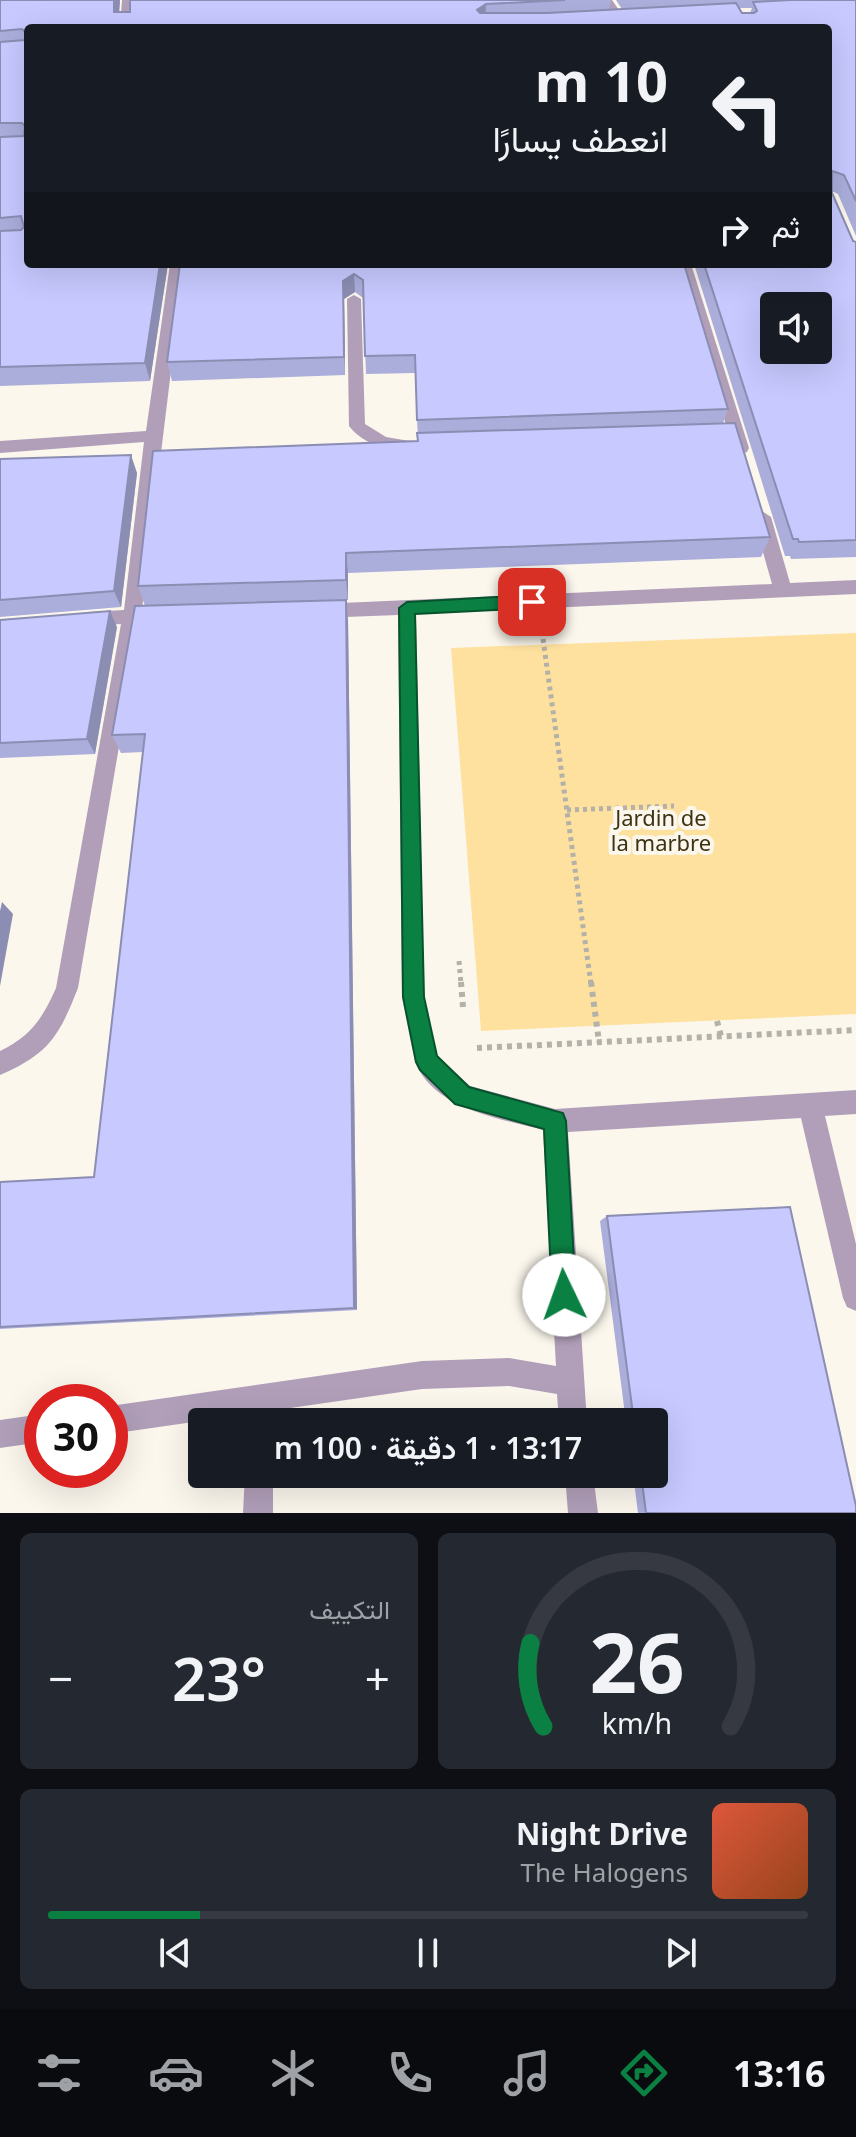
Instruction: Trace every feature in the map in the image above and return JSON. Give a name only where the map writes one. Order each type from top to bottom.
[{"type":"street","points":[[126,24],[127,0]]},
{"type":"street","points":[[607,0],[620,19]]},
{"type":"street","points":[[0,1063],[30,1050],[53,1024],[67,988],[132,616],[157,449],[177,268]]},
{"type":"street","points":[[685,268],[729,435],[745,463]]},
{"type":"street","points":[[354,299],[357,426],[367,436],[414,446],[358,448]]},
{"type":"street","points":[[0,447],[157,449]]},
{"type":"street","points":[[758,505],[783,590]]},
{"type":"street","points":[[300,611],[856,587]]},
{"type":"street","points":[[407,608],[413,997],[427,1062],[463,1096],[555,1121],[856,1102]]},
{"type":"street","points":[[73,621],[178,615]]},
{"type":"street","points":[[810,1105],[856,1298]]},
{"type":"street","points":[[555,1121],[572,1408]]},
{"type":"street","points":[[275,1408],[422,1375],[509,1372],[569,1382]]},
{"type":"street","points":[[128,1419],[188,1415]]},
{"type":"street","points":[[0,1434],[24,1431]]},
{"type":"street","points":[[258,1513],[259,1488]]},
{"type":"street","points":[[580,1488],[583,1513]]},
{"type":"path","points":[[556,633],[542,634],[599,1042]]},
{"type":"path","points":[[567,810],[674,806]]},
{"type":"path","points":[[459,955],[463,1018]]},
{"type":"path","points":[[717,1021],[721,1036]]},
{"type":"path","points":[[465,1049],[856,1030]]},
{"type":"green space","name":"Jardin de la marbre","points":[[856,633],[856,1014],[481,1031],[451,648]]},
{"type":"building","points":[[0,0],[114,0],[114,12],[130,12],[130,0],[565,0],[486,4],[477,10],[480,13],[548,13],[736,3],[742,13],[754,13],[757,11],[753,2],[856,0],[856,201],[844,175],[832,171],[832,24],[24,24],[24,31],[0,31]]},
{"type":"building","points":[[24,40],[24,125],[0,123],[0,42]]},
{"type":"building","points":[[24,136],[24,227],[21,216],[0,218],[0,137]]},
{"type":"building","points":[[832,193],[856,242],[856,540],[799,542],[793,539],[705,268],[832,268]]},
{"type":"building","points":[[24,227],[24,268],[159,268],[145,363],[0,367],[0,231],[21,230]]},
{"type":"building","points":[[179,268],[685,268],[728,409],[417,420],[415,355],[365,356],[363,280],[354,274],[343,281],[344,357],[167,362]]},
{"type":"building","points":[[735,423],[770,537],[346,553],[346,580],[138,586],[153,451],[418,441],[417,433]]},
{"type":"building","points":[[131,455],[114,591],[0,600],[0,459]]},
{"type":"building","points":[[346,600],[354,1308],[0,1327],[0,1182],[94,1177],[145,734],[112,735],[135,606]]},
{"type":"building","points":[[110,611],[87,739],[0,743],[0,620]]},
{"type":"building","points":[[790,1207],[856,1513],[646,1513],[643,1488],[668,1488],[668,1408],[632,1408],[607,1216]]},
{"type":"route","points":[[532,602],[407,608],[413,997],[427,1062],[463,1096],[555,1121],[564,1295]]}]
